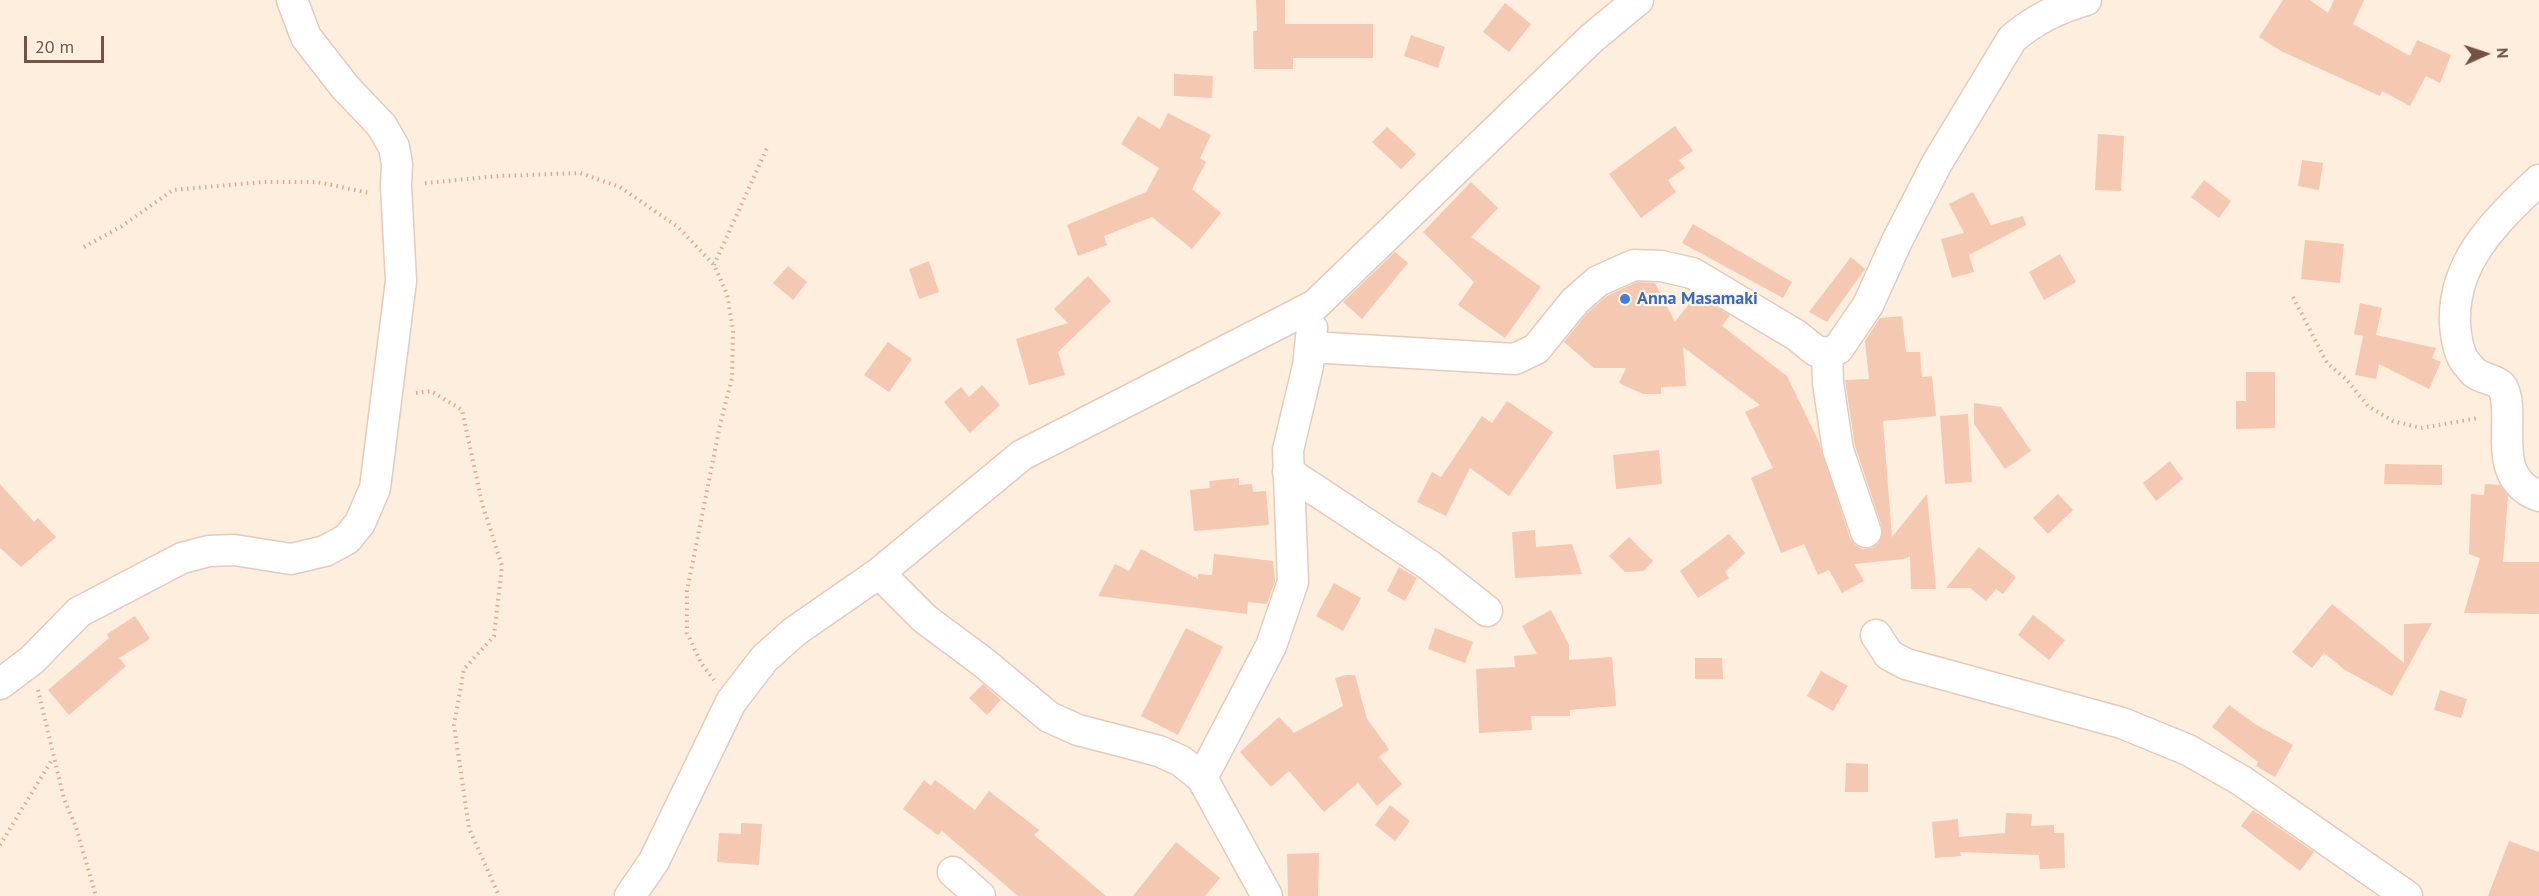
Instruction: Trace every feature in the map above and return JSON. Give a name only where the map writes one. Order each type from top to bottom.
[{"type":"street","points":[[0,684],[32,660],[79,612],[182,558],[209,551],[234,550],[291,559],[325,551],[347,539],[360,523],[375,488],[400,281],[397,164],[394,147],[382,126],[345,87],[306,37],[292,0]]},
{"type":"street","points":[[630,896],[654,861],[731,702],[764,659],[794,632],[879,573],[1022,455],[1315,304],[1592,38],[1638,0]]},
{"type":"street","points":[[1310,347],[1515,359],[1536,349],[1575,301],[1598,281],[1634,265],[1662,266],[1692,273],[1796,335],[1816,351],[1827,353],[1838,349],[1868,304],[1938,163],[2012,39],[2028,25],[2051,12],[2086,0]]},
{"type":"street","points":[[2539,180],[2499,219],[2473,250],[2460,282],[2454,314],[2456,337],[2463,359],[2476,374],[2492,378],[2500,384],[2507,405],[2509,462],[2516,482],[2525,491],[2539,496]]},
{"type":"street","points":[[1202,778],[1271,646],[1293,582],[1287,472],[1288,450],[1310,347],[1315,304]]},
{"type":"street","points":[[1827,353],[1828,383],[1838,450],[1866,532]]},
{"type":"street","points":[[1287,472],[1429,565],[1487,612]]},
{"type":"street","points":[[879,573],[925,619],[983,662],[1049,717],[1078,730],[1159,751],[1181,761],[1202,778],[1267,896]]},
{"type":"street","points":[[1876,635],[1889,655],[1906,664],[2122,723],[2205,758],[2407,896]]},
{"type":"street","points":[[953,872],[980,896]]},
{"type":"path","points":[[714,265],[767,148]]},
{"type":"path","points":[[84,247],[122,226],[173,190],[263,182],[317,182],[396,193],[499,176],[580,173],[620,187],[678,227],[714,265],[727,294],[733,330],[732,378],[720,424],[687,591],[687,633],[701,663],[731,702]]},
{"type":"path","points":[[2293,297],[2327,363],[2346,380],[2368,406],[2392,421],[2421,428],[2506,415]]},
{"type":"path","points":[[386,396],[431,391],[462,410],[482,503],[502,566],[494,636],[464,669],[454,725],[469,828],[499,896]]},
{"type":"path","points":[[32,660],[64,799],[76,827],[96,896]]},
{"type":"path","points":[[0,845],[54,757]]},
{"type":"building","points":[[1256,0],[1285,0],[1285,24],[1373,24],[1373,58],[1293,58],[1293,69],[1254,69],[1253,31],[1257,31]]},
{"type":"building","points":[[2283,0],[2310,0],[2328,13],[2334,0],[2364,0],[2353,24],[2410,56],[2417,40],[2451,55],[2440,83],[2426,76],[2410,106],[2382,91],[2380,96],[2281,51],[2259,37]]},
{"type":"building","points":[[1505,3],[1531,24],[1509,52],[1483,32]]},
{"type":"building","points":[[1411,35],[1445,47],[1438,68],[1404,56]]},
{"type":"building","points":[[1174,74],[1213,76],[1212,98],[1174,96]]},
{"type":"building","points":[[1168,113],[1211,135],[1200,158],[1206,162],[1192,189],[1221,213],[1192,249],[1152,217],[1104,236],[1107,245],[1078,256],[1067,225],[1146,192],[1159,168],[1121,144],[1138,116],[1160,129]]},
{"type":"building","points":[[1675,126],[1693,151],[1679,160],[1685,168],[1668,180],[1676,192],[1641,218],[1609,174]]},
{"type":"building","points":[[1387,127],[1416,154],[1401,169],[1372,142]]},
{"type":"building","points":[[2098,134],[2124,136],[2121,191],[2095,190]]},
{"type":"building","points":[[2302,160],[2323,163],[2319,190],[2298,186]]},
{"type":"building","points":[[2204,180],[2231,201],[2219,218],[2191,197]]},
{"type":"building","points":[[1471,182],[1498,208],[1471,237],[1541,287],[1505,338],[1458,305],[1474,282],[1423,232]]},
{"type":"building","points":[[1973,192],[1991,225],[2023,216],[2026,225],[1969,255],[1974,272],[1952,278],[1941,239],[1964,233],[1949,204]]},
{"type":"building","points":[[1693,224],[1792,282],[1783,298],[1682,243]]},
{"type":"building","points":[[2305,240],[2344,244],[2340,283],[2301,279]]},
{"type":"building","points":[[1395,252],[1408,263],[1362,319],[1343,302]]},
{"type":"building","points":[[2060,254],[2076,282],[2044,300],[2029,272]]},
{"type":"building","points":[[1851,257],[1865,269],[1827,322],[1809,312]]},
{"type":"building","points":[[929,261],[939,292],[919,299],[909,269]]},
{"type":"building","points":[[788,266],[807,282],[793,300],[773,283]]},
{"type":"building","points":[[1088,276],[1111,301],[1058,352],[1065,375],[1029,385],[1016,339],[1068,323],[1054,309]]},
{"type":"building","points":[[1637,282],[1655,283],[1675,322],[1696,295],[1730,315],[1722,326],[1787,376],[1819,442],[1850,538],[1855,545],[1863,549],[1872,548],[1879,543],[1882,527],[1855,446],[1845,380],[1869,379],[1865,341],[1880,318],[1902,316],[1906,352],[1920,352],[1922,377],[1932,376],[1936,416],[1883,421],[1892,537],[1927,494],[1936,589],[1911,589],[1910,556],[1904,559],[1854,564],[1864,581],[1842,593],[1829,570],[1818,575],[1804,544],[1781,553],[1751,478],[1773,468],[1745,412],[1760,405],[1683,347],[1686,386],[1661,387],[1661,394],[1643,394],[1619,383],[1626,368],[1594,368],[1564,342],[1587,313],[1607,296]]},
{"type":"building","points":[[2360,303],[2382,308],[2376,335],[2436,348],[2432,358],[2441,362],[2429,389],[2379,364],[2376,379],[2355,375],[2363,336],[2354,334]]},
{"type":"building","points":[[888,342],[912,359],[889,392],[864,375]]},
{"type":"building","points":[[2246,372],[2275,372],[2275,428],[2236,429],[2236,401],[2246,401]]},
{"type":"building","points":[[982,385],[1000,405],[970,433],[944,402],[961,387],[969,397]]},
{"type":"building","points":[[1507,401],[1553,432],[1509,496],[1470,468],[1446,516],[1417,502],[1432,472],[1441,477],[1482,416],[1492,423]]},
{"type":"building","points":[[1974,403],[2001,407],[2031,451],[2005,469],[1974,424]]},
{"type":"building","points":[[1968,414],[1972,482],[1945,484],[1940,416]]},
{"type":"building","points":[[1659,450],[1662,484],[1616,489],[1613,455]]},
{"type":"building","points":[[2170,461],[2183,479],[2156,501],[2143,483]]},
{"type":"building","points":[[2385,464],[2442,465],[2442,485],[2384,484]]},
{"type":"building","points":[[1239,478],[1239,485],[1252,484],[1253,492],[1266,491],[1269,525],[1194,531],[1190,490],[1210,488],[1209,481]]},
{"type":"building","points":[[0,484],[34,522],[38,518],[56,537],[21,567],[0,548]]},
{"type":"building","points":[[2485,484],[2500,485],[2508,496],[2503,562],[2539,562],[2539,614],[2464,613],[2480,558],[2469,554],[2471,494],[2484,495]]},
{"type":"building","points":[[2058,494],[2073,510],[2048,534],[2033,518]]},
{"type":"building","points":[[1535,530],[1536,547],[1572,544],[1582,574],[1515,578],[1512,532]]},
{"type":"building","points":[[1729,534],[1745,553],[1725,572],[1729,578],[1698,598],[1680,571]]},
{"type":"building","points":[[1629,537],[1653,561],[1644,571],[1625,572],[1609,556]]},
{"type":"building","points":[[1979,547],[2016,577],[2003,594],[1996,589],[1986,601],[1970,588],[1946,588]]},
{"type":"building","points":[[1141,549],[1198,579],[1198,574],[1212,575],[1214,554],[1273,561],[1275,581],[1267,604],[1248,602],[1247,614],[1098,596],[1115,564],[1129,571]]},
{"type":"building","points":[[1399,567],[1417,578],[1405,601],[1387,591]]},
{"type":"building","points":[[1334,583],[1361,598],[1343,631],[1316,616]]},
{"type":"building","points":[[2332,604],[2404,663],[2404,624],[2432,623],[2392,696],[2345,670],[2324,653],[2312,668],[2292,652]]},
{"type":"building","points":[[1551,610],[1569,645],[1569,660],[1612,657],[1616,706],[1570,710],[1570,716],[1531,716],[1532,730],[1479,733],[1476,669],[1515,667],[1514,656],[1537,654],[1522,626]]},
{"type":"building","points":[[2033,615],[2065,640],[2049,660],[2018,635]]},
{"type":"building","points":[[135,616],[150,639],[119,658],[126,666],[69,715],[48,690],[109,638],[107,634]]},
{"type":"building","points":[[1186,628],[1223,647],[1178,735],[1141,716]]},
{"type":"building","points":[[1435,628],[1473,642],[1465,663],[1428,649]]},
{"type":"building","points":[[1695,658],[1722,658],[1723,679],[1695,679]]},
{"type":"building","points":[[1821,671],[1848,686],[1833,711],[1807,696]]},
{"type":"building","points":[[1355,675],[1367,719],[1389,749],[1379,757],[1402,784],[1377,806],[1358,783],[1324,812],[1289,771],[1271,787],[1240,752],[1279,717],[1294,733],[1343,706],[1335,678]]},
{"type":"building","points":[[983,684],[1001,700],[987,715],[969,698]]},
{"type":"building","points":[[2440,690],[2467,699],[2461,718],[2434,710]]},
{"type":"building","points":[[2229,705],[2255,724],[2293,745],[2275,777],[2256,766],[2258,762],[2212,727]]},
{"type":"building","points":[[1846,763],[1868,764],[1868,792],[1845,792]]},
{"type":"building","points":[[924,780],[931,786],[935,780],[975,810],[989,791],[1039,830],[1034,835],[1106,896],[1018,896],[942,831],[938,835],[903,809]]},
{"type":"building","points":[[1390,805],[1410,821],[1395,841],[1375,825]]},
{"type":"building","points":[[2253,810],[2314,852],[2300,871],[2241,826]]},
{"type":"building","points":[[2006,813],[2032,814],[2031,826],[2054,825],[2054,833],[2064,833],[2065,868],[2040,869],[2039,855],[1960,852],[1961,856],[1935,858],[1932,822],[1958,819],[1959,837],[2005,833]]},
{"type":"building","points":[[741,823],[762,824],[759,865],[717,862],[719,833],[741,834]]},
{"type":"building","points":[[2509,841],[2539,852],[2539,896],[2488,896]]},
{"type":"building","points":[[1176,842],[1220,878],[1205,896],[1133,896]]},
{"type":"building","points":[[1319,853],[1318,896],[1288,896],[1287,854]]},
{"type":"place","name":"Anna Masamaki","points":[[1625,299]]}]
